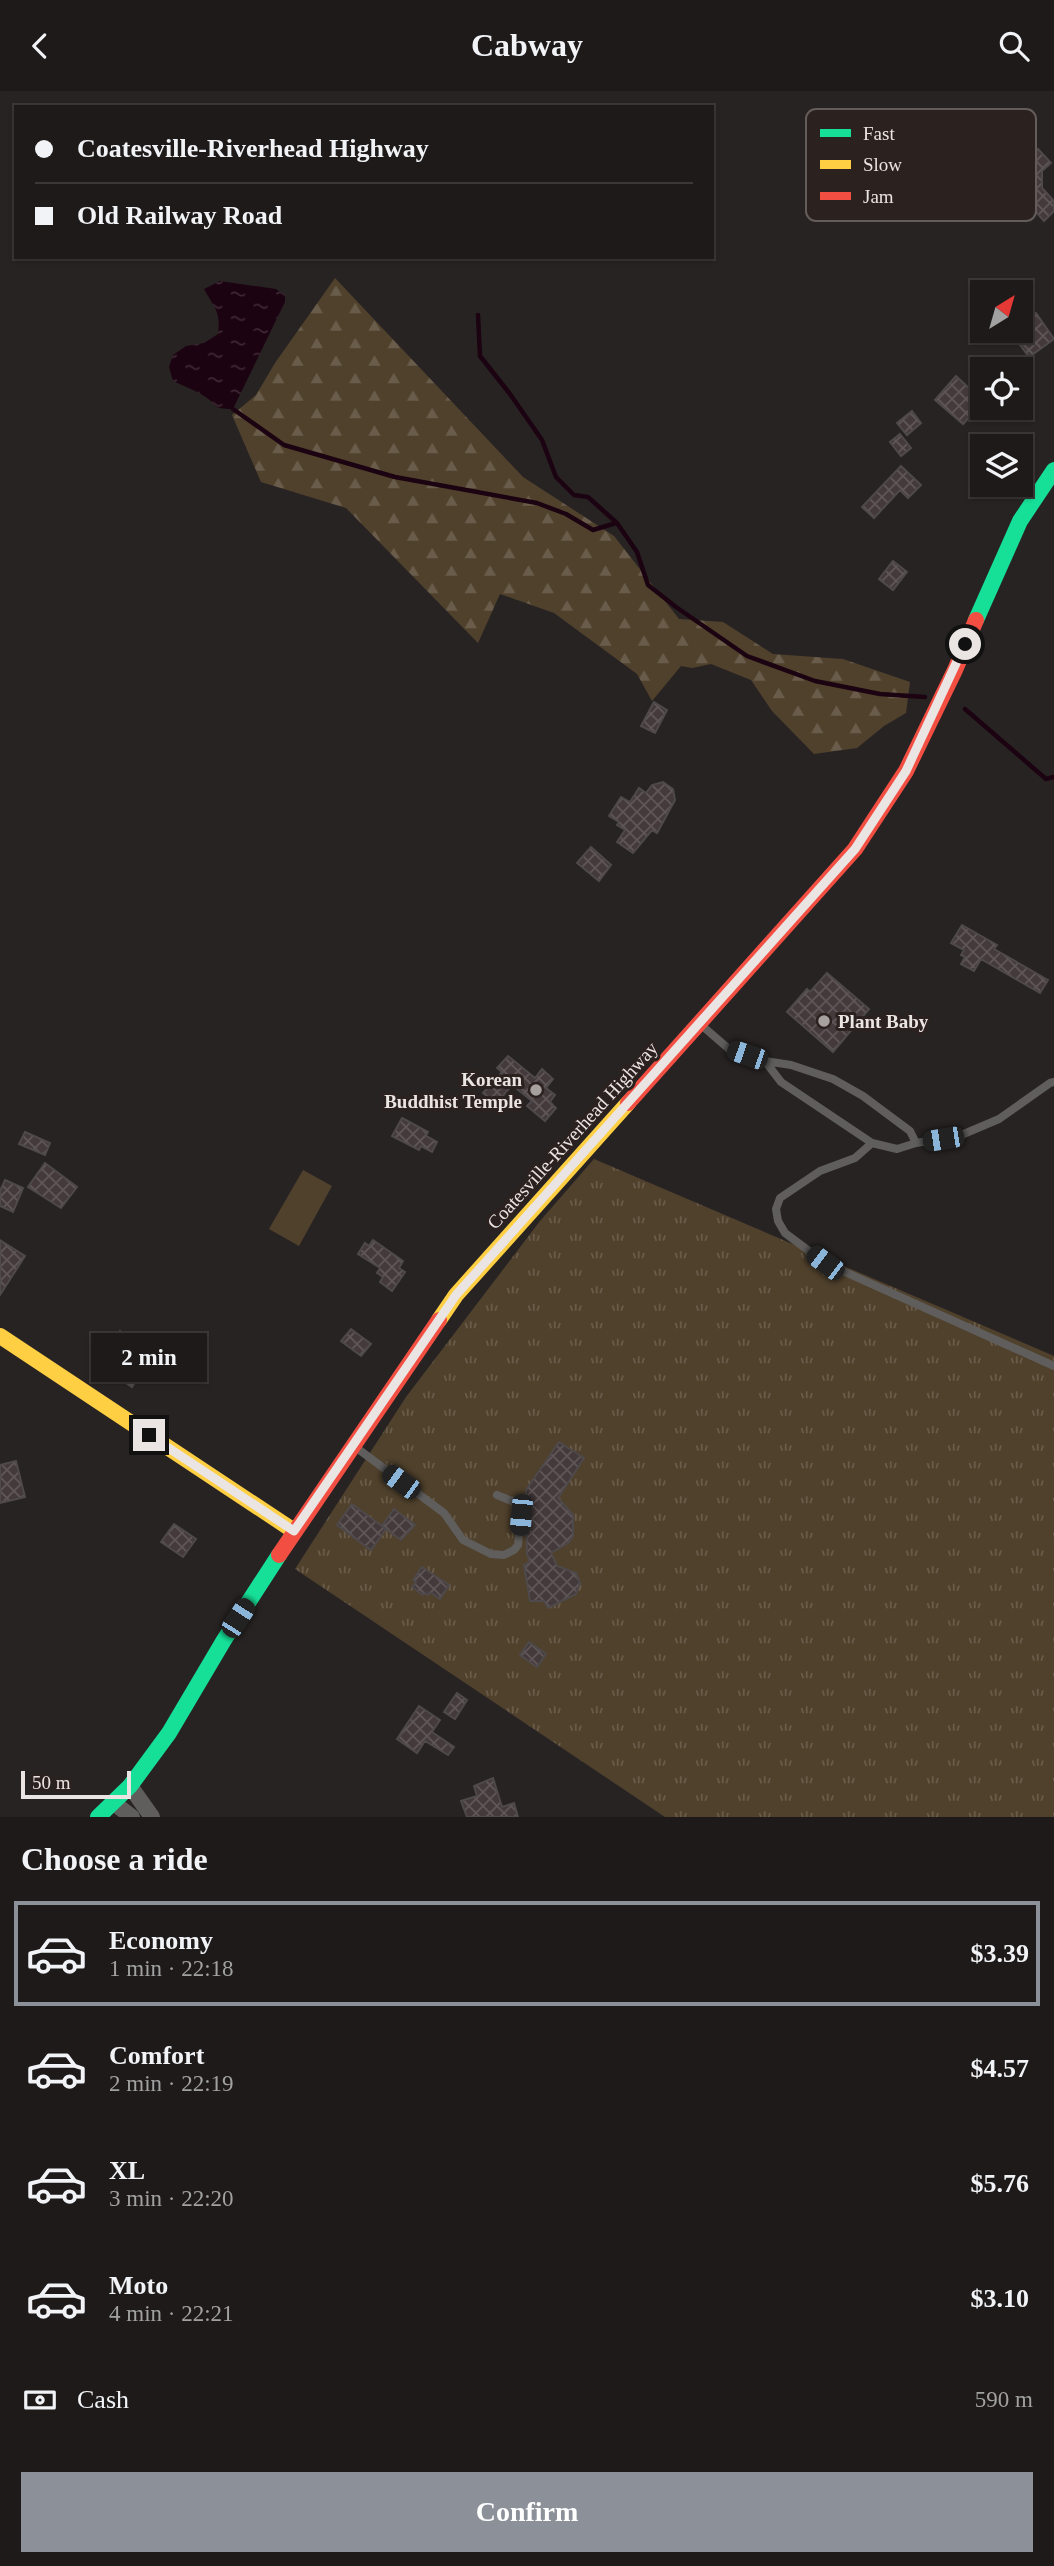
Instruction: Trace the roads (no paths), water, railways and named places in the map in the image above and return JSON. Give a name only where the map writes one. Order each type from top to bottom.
[{"type":"main road","name":"Coatesville-Riverhead Highway","points":[[98,1817],[130,1786],[186,1706],[224,1640],[351,1444],[456,1295],[855,849],[906,771],[955,670],[1020,521],[1054,470]]},
{"type":"main road","points":[[0,1336],[294,1531]]},
{"type":"street","points":[[130,1786],[152,1817]]},
{"type":"street","points":[[114,1803],[132,1817]]},
{"type":"lane","points":[[699,1024],[729,1049],[833,1079],[863,1096],[910,1131],[916,1143]]},
{"type":"lane","points":[[765,1061],[781,1082],[872,1143],[897,1149],[959,1136],[999,1119],[1054,1082]]},
{"type":"lane","points":[[872,1143],[855,1158],[820,1171],[780,1198],[776,1209],[778,1221],[785,1233],[825,1263],[1054,1366]]},
{"type":"lane","points":[[351,1444],[444,1513],[463,1540],[482,1551],[498,1556],[514,1550],[519,1540],[521,1515],[518,1506],[510,1499],[497,1495]]},
{"type":"water","points":[[220,281],[276,289],[285,295],[285,302],[233,409],[218,407],[209,399],[173,381],[169,367],[173,355],[186,346],[204,343],[218,334],[218,314],[204,289]]},
{"type":"waterway","points":[[478,315],[480,356],[542,440],[556,477],[574,495],[588,497],[617,523],[637,552],[648,585],[747,656],[815,681],[880,694],[925,697]]},
{"type":"waterway","points":[[233,409],[284,445],[395,477],[537,503],[566,514],[593,530],[616,523]]},
{"type":"waterway","points":[[965,709],[1046,779],[1054,777]]},
{"type":"place","name":"Plant Baby","points":[[824,1021]]},
{"type":"place","name":"Korean Buddhist Temple","points":[[536,1090]]}]
